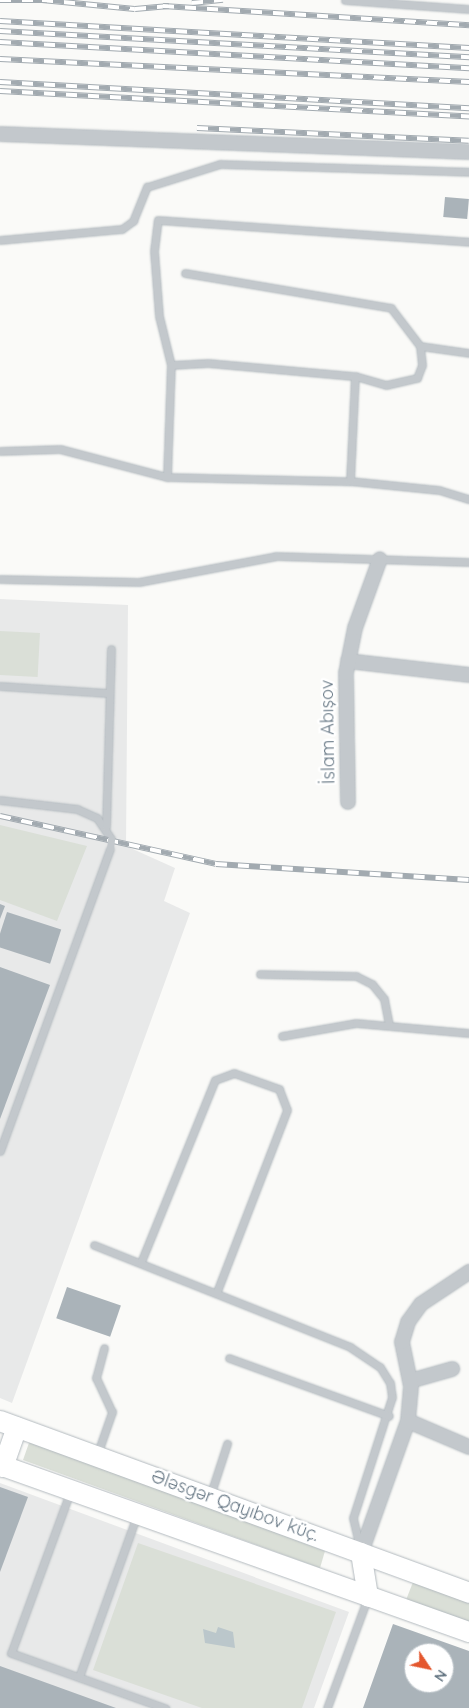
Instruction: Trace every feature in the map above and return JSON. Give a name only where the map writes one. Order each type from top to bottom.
[{"type":"main road","name":"Ələsgər Qayıbov küç.","points":[[9,1424],[210,1496],[469,1593]]},
{"type":"main road","points":[[9,1424],[2,1466],[469,1632]]},
{"type":"main road","points":[[361,1553],[368,1596]]},
{"type":"street","points":[[0,134],[469,152]]},
{"type":"street","name":"İslam Abışov","points":[[348,802],[348,661],[355,628],[380,559]]},
{"type":"street","name":"İslam Abışov","points":[[348,661],[469,675]]},
{"type":"street","points":[[361,1553],[408,1422],[410,1381],[402,1342],[408,1322],[421,1304],[469,1272]]},
{"type":"street","points":[[410,1381],[452,1369]]},
{"type":"street","points":[[408,1422],[469,1447]]},
{"type":"lane","points":[[345,0],[469,10]]},
{"type":"lane","points":[[0,240],[122,230],[132,221],[147,187],[220,164],[469,172]]},
{"type":"lane","points":[[167,477],[171,365],[159,316],[154,251],[158,220],[469,242]]},
{"type":"lane","points":[[171,365],[208,362],[355,376],[386,385],[417,378],[422,365],[420,346],[391,308],[185,273]]},
{"type":"lane","points":[[420,346],[469,353]]},
{"type":"lane","points":[[350,481],[355,376]]},
{"type":"lane","points":[[0,451],[60,449],[167,477],[350,481],[439,490],[469,500]]},
{"type":"lane","points":[[0,579],[139,582],[276,556],[469,562]]},
{"type":"lane","points":[[0,1150],[110,849],[111,839],[106,827],[108,693],[111,650]]},
{"type":"lane","points":[[0,686],[108,693]]},
{"type":"lane","points":[[0,800],[77,809],[106,827]]},
{"type":"lane","points":[[260,974],[356,976],[372,984],[384,999],[389,1025]]},
{"type":"lane","points":[[282,1036],[356,1024],[389,1025],[469,1033]]},
{"type":"lane","points":[[141,1262],[215,1080],[234,1073],[279,1089],[287,1110],[217,1291]]},
{"type":"lane","points":[[94,1245],[217,1291],[369,1357],[390,1383],[389,1416],[353,1518],[361,1553]]},
{"type":"lane","points":[[97,1456],[112,1412],[96,1378],[104,1348]]},
{"type":"lane","points":[[229,1358],[389,1416]]},
{"type":"lane","points":[[210,1496],[227,1444]]},
{"type":"lane","points":[[70,1490],[11,1653],[165,1708]]},
{"type":"lane","points":[[79,1677],[137,1515]]},
{"type":"lane","points":[[327,1708],[368,1596]]},
{"type":"shaded area","points":[[0,599],[128,605],[126,846],[175,868],[164,901],[190,913],[12,1403],[0,1398]]},
{"type":"shaded area","points":[[0,631],[40,633],[38,677],[0,675]]},
{"type":"shaded area","points":[[0,825],[87,846],[57,921],[0,900]]},
{"type":"shaded area","points":[[30,1440],[325,1551],[320,1568],[23,1460]]},
{"type":"shaded area","points":[[0,1483],[349,1612],[314,1708],[0,1708]]},
{"type":"shaded area","points":[[138,1543],[336,1612],[302,1708],[202,1708],[93,1670]]},
{"type":"shaded area","points":[[413,1582],[469,1603],[469,1622],[406,1600]]},
{"type":"shaded area","points":[[218,1627],[233,1632],[235,1648],[205,1643],[203,1629],[216,1633]]},
{"type":"building","points":[[445,197],[469,199],[467,219],[443,217]]},
{"type":"building","points":[[0,904],[5,906],[0,919]]},
{"type":"building","points":[[7,912],[61,930],[50,964],[0,948],[0,934]]},
{"type":"building","points":[[0,967],[50,985],[0,1119]]},
{"type":"building","points":[[67,1287],[121,1306],[110,1337],[56,1318]]},
{"type":"building","points":[[0,1487],[28,1497],[0,1572]]},
{"type":"building","points":[[393,1624],[446,1643],[404,1643],[404,1693],[454,1693],[454,1646],[469,1651],[469,1708],[363,1708]]},
{"type":"building","points":[[0,1666],[116,1708],[0,1708]]},
{"type":"railway","points":[[0,0],[47,0]]},
{"type":"railway","points":[[42,0],[135,9],[169,6]]},
{"type":"railway","points":[[192,3],[223,0]]},
{"type":"railway","points":[[163,6],[469,25]]},
{"type":"railway","points":[[0,21],[469,48]]},
{"type":"railway","points":[[0,31],[469,57]]},
{"type":"railway","points":[[0,42],[469,68]]},
{"type":"railway","points":[[0,59],[469,82]]},
{"type":"railway","points":[[0,82],[469,108]]},
{"type":"railway","points":[[0,91],[469,116]]},
{"type":"railway","points":[[197,128],[469,141]]},
{"type":"railway","points":[[0,816],[216,864],[469,880]]}]
